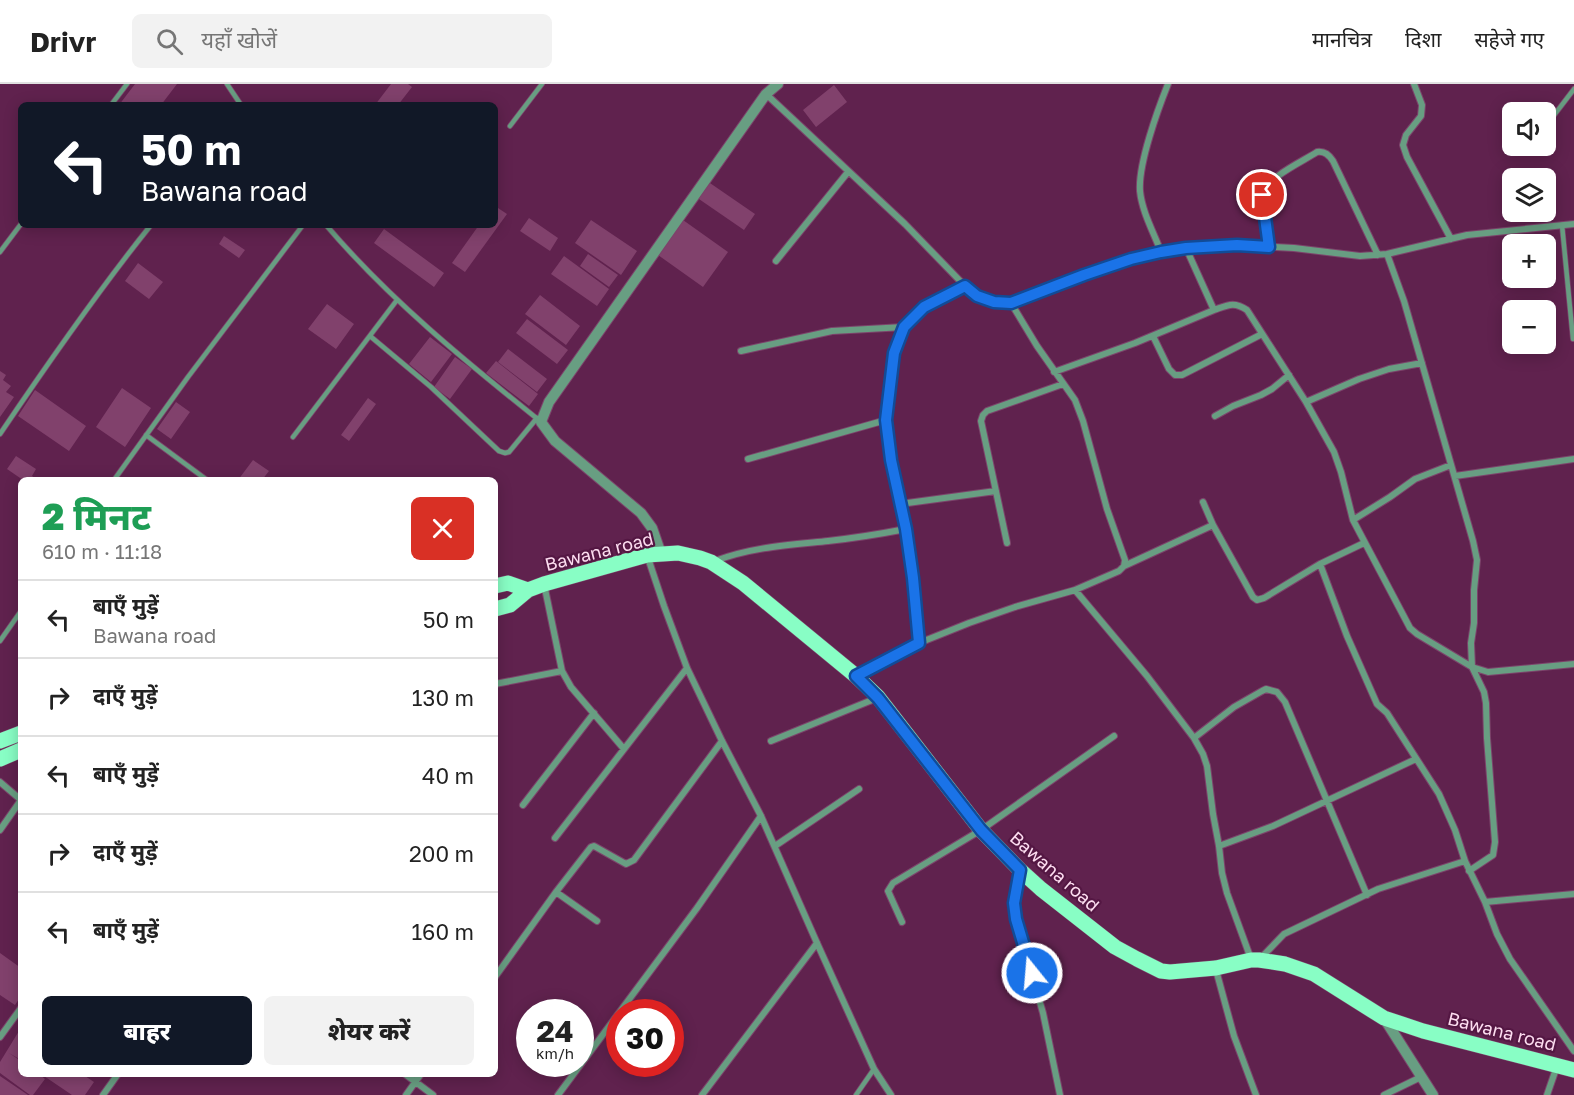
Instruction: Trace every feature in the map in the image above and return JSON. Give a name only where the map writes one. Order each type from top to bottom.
[{"type":"main road","name":"Bawana road","points":[[498,608],[510,605],[528,590],[544,584],[654,555],[678,554],[711,562],[743,583],[856,676],[878,698],[981,830],[1020,870],[1041,889],[1116,946],[1137,959],[1161,971],[1170,972],[1216,968],[1255,960],[1286,964],[1314,974],[1384,1018],[1423,1031],[1574,1070]]},
{"type":"main road","name":"Bawana road","points":[[498,585],[508,583],[528,590]]},
{"type":"main road","points":[[0,741],[18,734]]},
{"type":"main road","points":[[0,759],[18,751]]},
{"type":"street","points":[[776,84],[766,94],[549,402],[539,420],[555,441],[641,513],[652,528],[654,555],[664,606],[687,668],[775,846],[874,1069],[891,1095]]},
{"type":"street","points":[[1161,252],[1146,214],[1140,191],[1141,173],[1150,136],[1168,84]]},
{"type":"street","points":[[1414,84],[1422,105],[1420,116],[1406,135],[1403,145],[1407,157],[1451,239]]},
{"type":"street","points":[[766,94],[943,262],[965,286],[977,296],[994,302],[1011,303],[1131,259],[1186,248],[1237,245],[1294,248],[1360,256],[1378,255],[1467,235],[1574,224]]},
{"type":"street","points":[[1269,247],[1262,195],[1264,187],[1271,180],[1317,152],[1323,152],[1334,161],[1378,255]]},
{"type":"street","points":[[777,261],[848,171]]},
{"type":"street","points":[[1186,248],[1214,309]]},
{"type":"street","points":[[1388,254],[1455,476],[1477,560],[1471,643],[1472,667],[1484,692],[1486,703],[1495,842],[1493,855],[1469,871]]},
{"type":"street","points":[[919,643],[906,529],[891,460],[886,420],[894,353],[904,327],[924,307],[965,286]]},
{"type":"street","points":[[1011,303],[1054,372],[1075,400],[1107,509],[1125,560],[1124,566]]},
{"type":"street","points":[[1054,372],[1153,336],[1214,309],[1229,304],[1240,305],[1247,310],[1263,334],[1334,452],[1353,520],[1410,628],[1479,671],[1574,664]]},
{"type":"street","points":[[741,351],[832,331],[904,327]]},
{"type":"street","points":[[1153,336],[1169,369],[1175,375],[1182,375],[1263,334]]},
{"type":"street","points":[[1306,402],[1389,369],[1422,363]]},
{"type":"street","points":[[1215,416],[1272,389],[1289,375]]},
{"type":"street","points":[[1007,543],[981,421],[983,415],[987,411],[1063,384]]},
{"type":"street","points":[[748,459],[886,420]]},
{"type":"street","points":[[1455,476],[1574,459]]},
{"type":"street","points":[[1353,520],[1415,479],[1450,465]]},
{"type":"street","points":[[900,504],[996,491]]},
{"type":"street","points":[[1203,502],[1213,525],[1253,597],[1257,600],[1320,564],[1364,543]]},
{"type":"street","points":[[856,676],[919,643],[969,623],[1075,590],[1213,525]]},
{"type":"street","points":[[711,562],[735,553],[759,548],[867,536],[906,529]]},
{"type":"street","points":[[1320,564],[1347,636],[1377,704],[1387,713],[1439,794],[1455,830],[1469,871],[1510,959],[1574,1050]]},
{"type":"street","points":[[544,584],[562,671],[571,687],[624,749]]},
{"type":"street","points":[[1075,590],[1147,676],[1194,738],[1207,766],[1222,873],[1227,893],[1255,960],[1284,934],[1378,889],[1465,861]]},
{"type":"street","points":[[555,838],[687,668]]},
{"type":"street","points":[[498,683],[562,671]]},
{"type":"street","points":[[1194,738],[1234,707],[1266,689],[1274,690],[1281,695],[1368,895]]},
{"type":"street","points":[[771,741],[878,698]]},
{"type":"street","points":[[524,805],[594,713]]},
{"type":"street","points":[[902,922],[888,891],[893,883],[981,830],[1114,736]]},
{"type":"street","points":[[498,972],[591,847],[594,846],[626,864],[634,860],[722,741]]},
{"type":"street","points":[[1219,846],[1273,826],[1416,759]]},
{"type":"street","points":[[0,782],[18,797]]},
{"type":"street","points":[[775,846],[859,789]]},
{"type":"street","points":[[0,830],[18,804]]},
{"type":"street","points":[[558,1095],[697,908],[761,816]]},
{"type":"street","points":[[1020,870],[1014,903],[1016,919],[1043,1013],[1060,1095]]},
{"type":"street","points":[[556,892],[597,921]]},
{"type":"street","points":[[1485,902],[1574,894]]},
{"type":"street","points":[[702,1095],[817,943]]},
{"type":"street","points":[[1216,968],[1234,1036],[1256,1095]]},
{"type":"street","points":[[0,1037],[18,1012]]},
{"type":"street","points":[[1384,1018],[1433,1095]]},
{"type":"street","points":[[1547,1095],[1558,1066]]},
{"type":"street","points":[[103,1095],[116,1077]]},
{"type":"street","points":[[409,1077],[433,1095]]},
{"type":"street","points":[[406,1095],[419,1077]]},
{"type":"street","points":[[1384,1095],[1421,1077]]},
{"type":"lane","points":[[113,102],[127,84]]},
{"type":"lane","points":[[227,84],[239,102]]},
{"type":"lane","points":[[510,126],[542,84]]},
{"type":"lane","points":[[1556,113],[1574,89]]},
{"type":"lane","points":[[1562,225],[1573,339]]},
{"type":"lane","points":[[0,252],[18,228]]},
{"type":"lane","points":[[0,434],[59,348],[149,228]]},
{"type":"lane","points":[[116,477],[301,228]]},
{"type":"lane","points":[[329,228],[352,256],[397,300],[484,376],[539,420],[509,452],[499,451],[431,387],[370,336]]},
{"type":"lane","points":[[293,437],[397,300]]},
{"type":"lane","points":[[146,435],[203,477]]},
{"type":"lane","points":[[0,641],[18,615]]},
{"type":"lane","points":[[856,1095],[874,1069]]},
{"type":"building","points":[[135,84],[177,84],[163,102],[121,102]]},
{"type":"building","points":[[391,84],[408,84],[412,87],[400,102],[377,102]]},
{"type":"building","points":[[834,85],[847,102],[816,127],[803,110]]},
{"type":"building","points":[[707,181],[755,214],[744,230],[696,197]]},
{"type":"building","points":[[498,208],[507,214],[498,226]]},
{"type":"building","points":[[529,218],[558,238],[550,251],[520,231]]},
{"type":"building","points":[[591,220],[637,251],[621,275],[575,243]]},
{"type":"building","points":[[683,220],[728,252],[703,287],[658,255]]},
{"type":"building","points":[[477,228],[497,228],[465,272],[452,263]]},
{"type":"building","points":[[384,229],[444,273],[434,287],[374,243]]},
{"type":"building","points":[[224,236],[245,250],[239,258],[219,244]]},
{"type":"building","points":[[588,254],[618,275],[609,287],[580,266]]},
{"type":"building","points":[[564,256],[609,289],[597,306],[551,274]]},
{"type":"building","points":[[138,263],[163,282],[149,299],[125,281]]},
{"type":"building","points":[[540,295],[580,326],[566,345],[525,314]]},
{"type":"building","points":[[327,304],[354,324],[336,349],[308,329]]},
{"type":"building","points":[[527,319],[568,350],[557,364],[516,333]]},
{"type":"building","points":[[430,337],[452,354],[431,382],[409,364]]},
{"type":"building","points":[[508,349],[547,379],[537,392],[498,362]]},
{"type":"building","points":[[455,357],[472,369],[450,399],[434,387]]},
{"type":"building","points":[[496,361],[538,394],[529,406],[486,373]]},
{"type":"building","points":[[0,371],[6,375],[3,380],[11,386],[6,392],[14,397],[0,417]]},
{"type":"building","points":[[122,388],[151,408],[125,447],[96,427]]},
{"type":"building","points":[[35,390],[86,426],[69,451],[18,416]]},
{"type":"building","points":[[368,398],[376,404],[349,441],[341,435]]},
{"type":"building","points":[[176,402],[190,412],[171,439],[157,429]]},
{"type":"building","points":[[16,456],[36,469],[34,477],[19,477],[7,469]]},
{"type":"building","points":[[253,460],[269,471],[264,477],[240,477]]},
{"type":"building","points":[[0,953],[18,966],[18,1000],[15,1005],[0,995]]},
{"type":"building","points":[[18,1033],[18,1058],[9,1053],[18,1059],[18,1077],[43,1077],[45,1079],[33,1095],[30,1095],[0,1073],[0,1062]]},
{"type":"building","points":[[0,1076],[28,1095],[0,1095]]},
{"type":"building","points":[[45,1077],[86,1077],[94,1082],[85,1095],[72,1095]]},
{"type":"route","points":[[1032,973],[1016,919],[1014,903],[1020,870],[981,830],[878,698],[856,676],[919,643],[906,529],[891,460],[886,420],[894,353],[904,327],[924,307],[965,286],[977,296],[994,302],[1011,303],[1131,259],[1161,252],[1237,245],[1269,247],[1262,195]]}]
